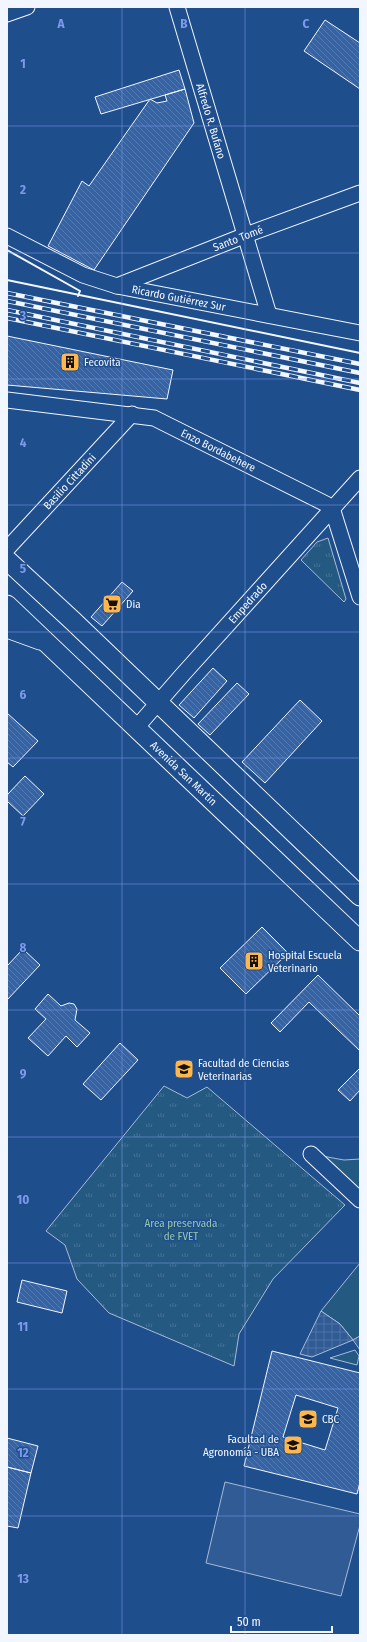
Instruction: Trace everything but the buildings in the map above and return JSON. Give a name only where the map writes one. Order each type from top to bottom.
[{"type":"main road","points":[[7,560],[73,621],[360,896]]},
{"type":"main road","name":"Avenida San Martín","points":[[7,605],[360,941]]},
{"type":"main road","points":[[7,628],[46,642]]},
{"type":"street","points":[[7,14],[27,7]]},
{"type":"street","name":"Alfredo R. Bufano","points":[[177,7],[269,315]]},
{"type":"street","points":[[354,195],[360,207]]},
{"type":"street","name":"Santo Tomé","points":[[117,286],[246,235],[354,195]]},
{"type":"street","name":"Ricardo Gutiérrez Sur","points":[[7,236],[83,275],[117,286],[360,333]]},
{"type":"street","name":"Enzo Bordabehere","points":[[7,400],[132,414],[154,418],[332,508]]},
{"type":"street","name":"Basilio Cittadini","points":[[7,549],[132,414]]},
{"type":"street","name":"Empedrado","points":[[136,728],[360,478]]},
{"type":"street","points":[[332,508],[360,597]]},
{"type":"street","points":[[311,1154],[360,1200]]},
{"type":"green space","points":[[328,538],[346,599],[344,602],[301,560],[317,542]]},
{"type":"green space","name":"Area preservada de FVET","points":[[164,1086],[187,1098],[207,1087],[345,1205],[273,1279],[239,1334],[234,1366],[109,1313],[77,1279],[65,1245],[46,1231]]},
{"type":"green space","points":[[311,1154],[344,1160],[360,1159],[360,1200]]},
{"type":"green space","points":[[360,1263],[360,1336],[353,1340],[340,1324],[321,1311]]},
{"type":"green space","points":[[355,1350],[359,1356],[357,1365],[330,1358]]},
{"type":"shaded area","points":[[321,1311],[340,1324],[353,1340],[312,1357],[300,1354]]},
{"type":"shaded area","points":[[360,1336],[360,1350],[353,1340]]},
{"type":"shaded area","points":[[225,1482],[360,1514],[360,1525],[341,1596],[206,1563]]},
{"type":"railway","points":[[7,293],[360,364]]},
{"type":"railway","points":[[7,301],[360,373]]},
{"type":"railway","points":[[7,310],[360,383]]},
{"type":"railway","points":[[7,318],[360,390]]},
{"type":"wall","points":[[7,250],[80,291],[78,296]]},
{"type":"wall","points":[[7,280],[360,353]]},
{"type":"place","name":"Fecovita","points":[[70,362]]},
{"type":"place","name":"Dia","points":[[112,604]]},
{"type":"place","name":"Hospital Escuela Veterinario","points":[[254,961]]},
{"type":"place","name":"Facultad de Ciencias Veterinarias","points":[[184,1069]]},
{"type":"place","name":"CBC","points":[[308,1419]]},
{"type":"place","name":"Facultad de Agronomía - UBA","points":[[293,1445]]}]
